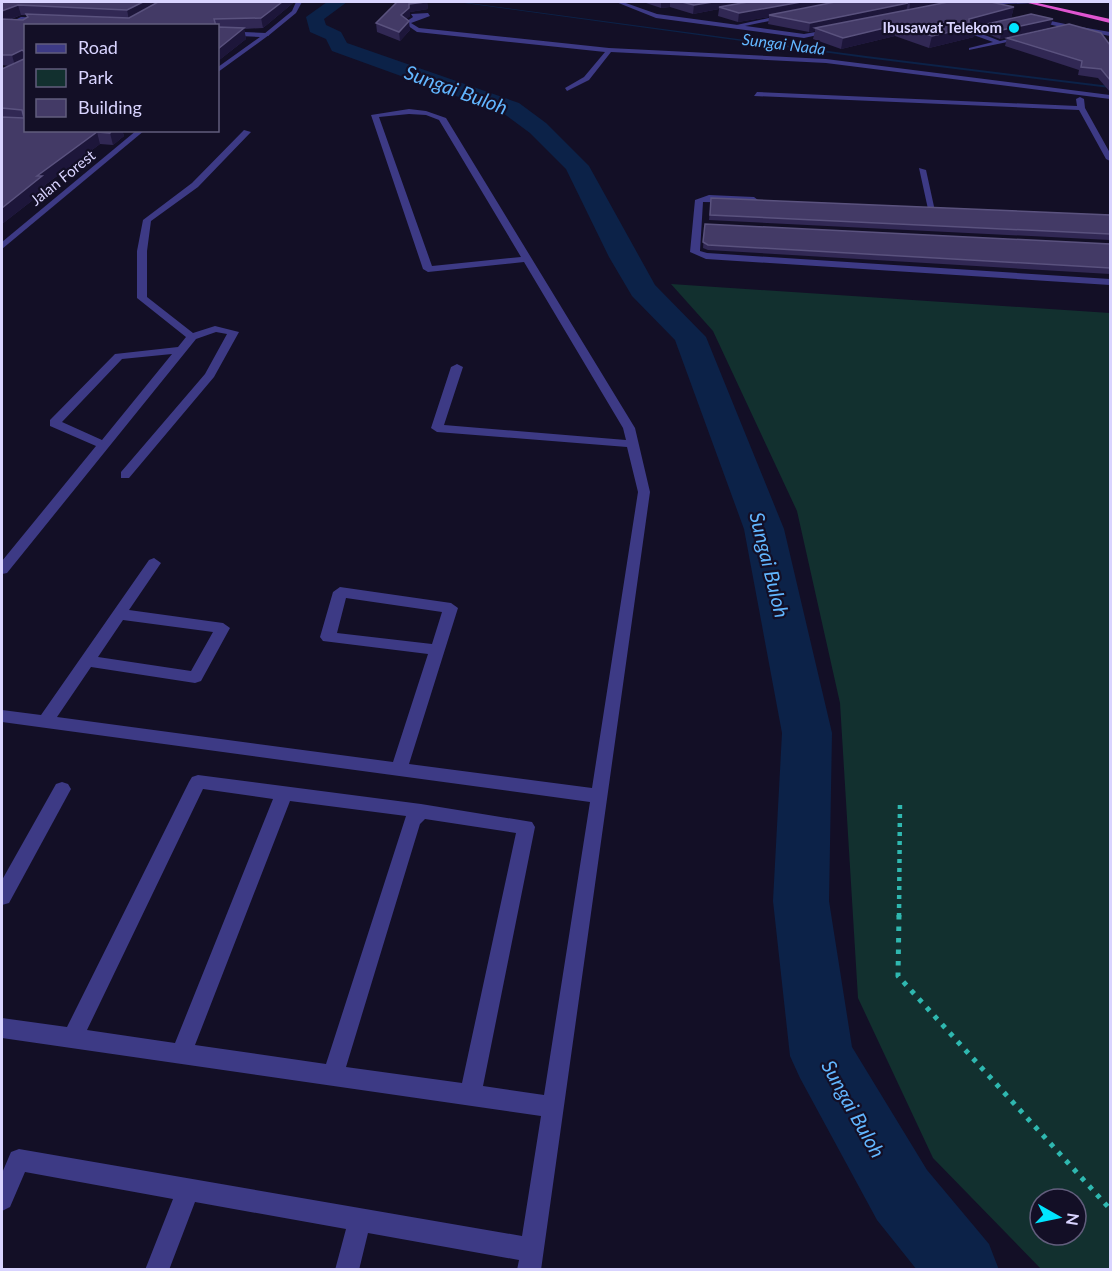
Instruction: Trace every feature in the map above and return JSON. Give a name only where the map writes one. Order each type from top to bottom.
[{"type":"highway","points":[[1030,2],[1110,21]]},
{"type":"street","points":[[219,69],[294,12],[299,2]]},
{"type":"street","points":[[621,2],[656,16],[809,36],[847,29]]},
{"type":"street","points":[[963,3],[1030,2]]},
{"type":"street","points":[[683,19],[705,15]]},
{"type":"street","points":[[735,26],[792,15]]},
{"type":"street","points":[[417,17],[407,23],[417,30],[609,50],[826,61],[1110,97]]},
{"type":"street","points":[[2,18],[56,20]]},
{"type":"street","points":[[5,25],[21,19]]},
{"type":"street","points":[[1026,19],[1110,34]]},
{"type":"street","points":[[1000,43],[970,32],[1015,21]]},
{"type":"street","points":[[787,33],[831,24]]},
{"type":"street","points":[[5,25],[24,26]]},
{"type":"street","points":[[1050,31],[1070,27]]},
{"type":"street","points":[[219,33],[266,35]]},
{"type":"street","points":[[971,49],[1030,36]]},
{"type":"street","points":[[567,89],[581,84],[593,75],[609,50]]},
{"type":"street","points":[[1079,93],[1081,108],[1110,159]]},
{"type":"street","points":[[757,94],[1081,108]]},
{"type":"street","points":[[2,1199],[19,1160],[360,1220],[530,1260],[644,492],[629,428],[442,118],[428,113],[411,112],[375,115],[428,269],[527,259]]},
{"type":"street","points":[[129,133],[141,132]]},
{"type":"street","name":"Jalan Forest","points":[[2,246],[141,132]]},
{"type":"street","points":[[192,337],[142,298],[142,251],[147,219],[195,185],[247,132]]},
{"type":"street","points":[[922,170],[932,209]]},
{"type":"street","points":[[768,201],[701,199],[698,201],[695,250],[701,255],[1110,282]]},
{"type":"street","points":[[921,208],[944,209]]},
{"type":"street","points":[[697,224],[709,224]]},
{"type":"street","points":[[2,570],[192,337],[215,329],[234,332],[210,375],[126,475]]},
{"type":"street","points":[[104,445],[54,423],[119,356],[182,350]]},
{"type":"street","points":[[458,367],[437,428],[633,444]]},
{"type":"street","points":[[45,722],[154,563]]},
{"type":"street","points":[[399,769],[451,608],[340,592],[328,637],[437,650]]},
{"type":"street","points":[[87,661],[195,677],[224,628],[118,615]]},
{"type":"street","points":[[2,717],[600,796]]},
{"type":"street","points":[[72,1038],[198,782],[526,826],[470,1095]]},
{"type":"street","points":[[2,897],[62,789]]},
{"type":"street","points":[[181,1054],[284,793]]},
{"type":"street","points":[[333,1076],[412,821],[422,811]]},
{"type":"street","points":[[2,1028],[554,1107]]},
{"type":"street","points":[[157,1269],[188,1190]]},
{"type":"street","points":[[347,1269],[360,1220]]},
{"type":"path","points":[[900,801],[898,976],[1110,1209]]},
{"type":"green space","points":[[671,284],[1110,313],[1110,1269],[1041,1269],[933,1158],[858,998],[840,703],[797,511],[713,331]]},
{"type":"building","points":[[2,2],[143,2],[127,10],[18,5],[2,11]]},
{"type":"building","points":[[158,2],[282,2],[261,18],[214,19],[215,24],[24,24],[24,51],[2,55],[2,19],[23,20],[28,17],[26,14],[129,18]]},
{"type":"building","points":[[397,2],[425,2],[409,4],[409,8],[401,15],[409,21],[399,32],[376,23]]},
{"type":"building","points":[[682,2],[713,2],[694,5]]},
{"type":"building","points":[[748,2],[801,2],[739,13],[719,7]]},
{"type":"building","points":[[835,2],[908,3],[810,23],[769,15]]},
{"type":"building","points":[[948,2],[991,2],[1014,7],[969,19],[969,23],[976,26],[932,36],[897,25],[843,38],[815,28]]},
{"type":"building","points":[[1031,14],[1053,19],[1002,30],[987,24]]},
{"type":"building","points":[[1069,24],[1101,33],[1110,45],[1110,80],[1101,69],[1081,67],[1082,61],[1007,38]]},
{"type":"building","points":[[219,27],[244,28],[219,48]]},
{"type":"building","points":[[24,59],[24,118],[22,110],[2,108],[2,69]]},
{"type":"building","points":[[2,117],[24,118],[24,132],[97,132],[37,176],[42,176],[2,208]]},
{"type":"building","points":[[711,198],[1110,215],[1110,234],[710,215]]},
{"type":"building","points":[[705,224],[1110,244],[1110,268],[708,245],[703,242]]},
{"type":"waterway","name":"Sungai Buloh","points":[[338,2],[315,17],[317,28],[334,36],[339,47],[511,108],[538,128],[577,166],[623,257],[643,290],[690,337],[764,529],[807,733],[801,901],[822,1056],[902,1195],[963,1270]]},
{"type":"waterway","name":"Sungai Nada","points":[[458,2],[1110,87]]},
{"type":"place","name":"Ibusawat Telekom","points":[[1014,28]]}]
